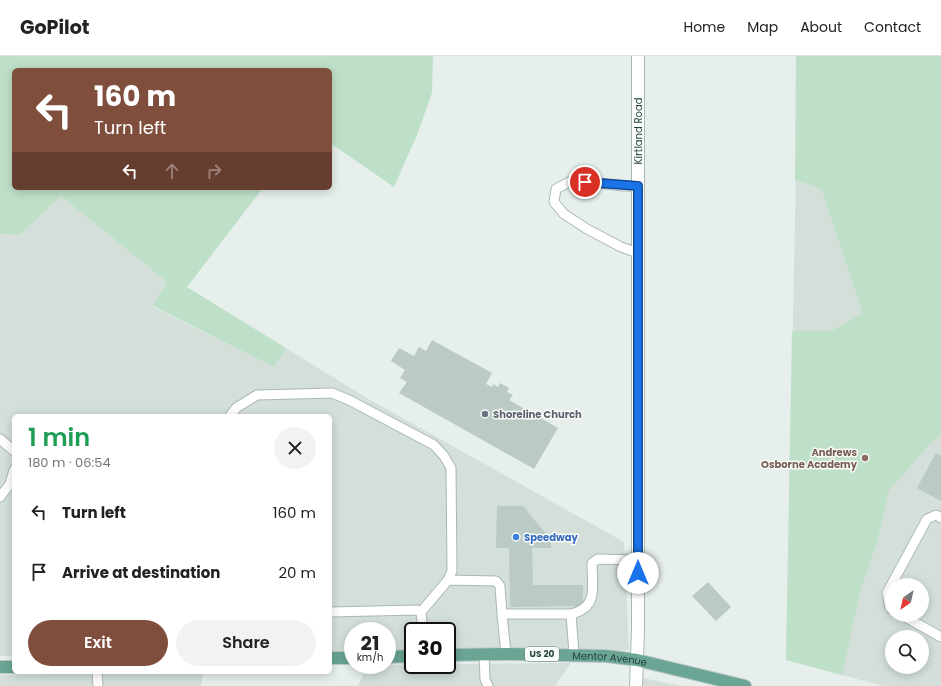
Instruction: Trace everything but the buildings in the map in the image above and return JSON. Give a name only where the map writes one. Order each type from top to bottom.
[{"type":"main road","name":"Mentor Avenue","points":[[456,655],[574,654],[606,656],[637,660],[745,686]]},
{"type":"main road","points":[[332,658],[344,658]]},
{"type":"main road","points":[[0,668],[12,667]]},
{"type":"street","name":"Kirtland Road","points":[[636,686],[638,560],[638,56]]},
{"type":"lane","points":[[638,186],[624,186],[573,180],[556,189],[554,202],[564,214],[587,229],[621,248],[638,253]]},
{"type":"lane","points":[[232,414],[236,408],[257,395],[332,393],[349,400],[434,445],[444,456],[451,468],[452,571],[448,580],[421,612],[422,622]]},
{"type":"lane","points":[[0,439],[12,449]]},
{"type":"lane","points":[[0,497],[10,484],[12,477]]},
{"type":"lane","points":[[895,578],[927,519],[936,515],[941,518]]},
{"type":"lane","points":[[502,614],[571,614],[580,612],[587,606],[592,598],[592,563],[598,559],[638,560]]},
{"type":"lane","points":[[448,580],[496,582],[500,586],[506,654]]},
{"type":"lane","points":[[332,612],[417,610],[421,612]]},
{"type":"lane","points":[[571,614],[574,654]]},
{"type":"lane","points":[[914,622],[941,638]]},
{"type":"lane","points":[[484,654],[485,679],[488,686]]},
{"type":"lane","points":[[97,674],[98,686]]},
{"type":"shaded area","name":"Andrews Osborne Academy","points":[[796,56],[941,56],[941,686],[883,686],[786,660],[797,121]]},
{"type":"shaded area","points":[[61,196],[167,282],[153,307],[274,367],[286,348],[365,397],[624,542],[629,650],[456,653],[456,622],[404,622],[404,654],[396,654],[396,622],[344,622],[344,655],[332,655],[332,414],[12,414],[12,656],[0,656],[0,234],[20,235]]},
{"type":"shaded area","points":[[571,663],[555,686],[358,686],[363,674],[396,674],[396,665],[404,665],[404,674],[456,674],[456,664]]},
{"type":"shaded area","points":[[203,674],[201,686],[0,686],[0,675]]},
{"type":"shaded area","points":[[643,678],[682,686],[642,686]]},
{"type":"green space","points":[[0,56],[433,56],[432,93],[417,135],[394,187],[332,144],[332,68],[12,68],[12,190],[261,190],[187,287],[286,348],[274,367],[153,306],[167,282],[61,196],[20,235],[0,234]]},
{"type":"green space","name":"Andrews Osborne Academy","points":[[796,56],[941,56],[941,435],[931,443],[889,490],[877,543],[861,588],[842,675],[786,660],[792,331],[831,331],[863,313],[821,188],[795,180]]},
{"type":"place","name":"Shoreline Church","points":[[485,414]]},
{"type":"place","name":"Andrews Osborne Academy","points":[[865,458]]},
{"type":"place","name":"Speedway","points":[[516,537]]},
{"type":"route","points":[[585,182],[638,186],[638,573]]}]
